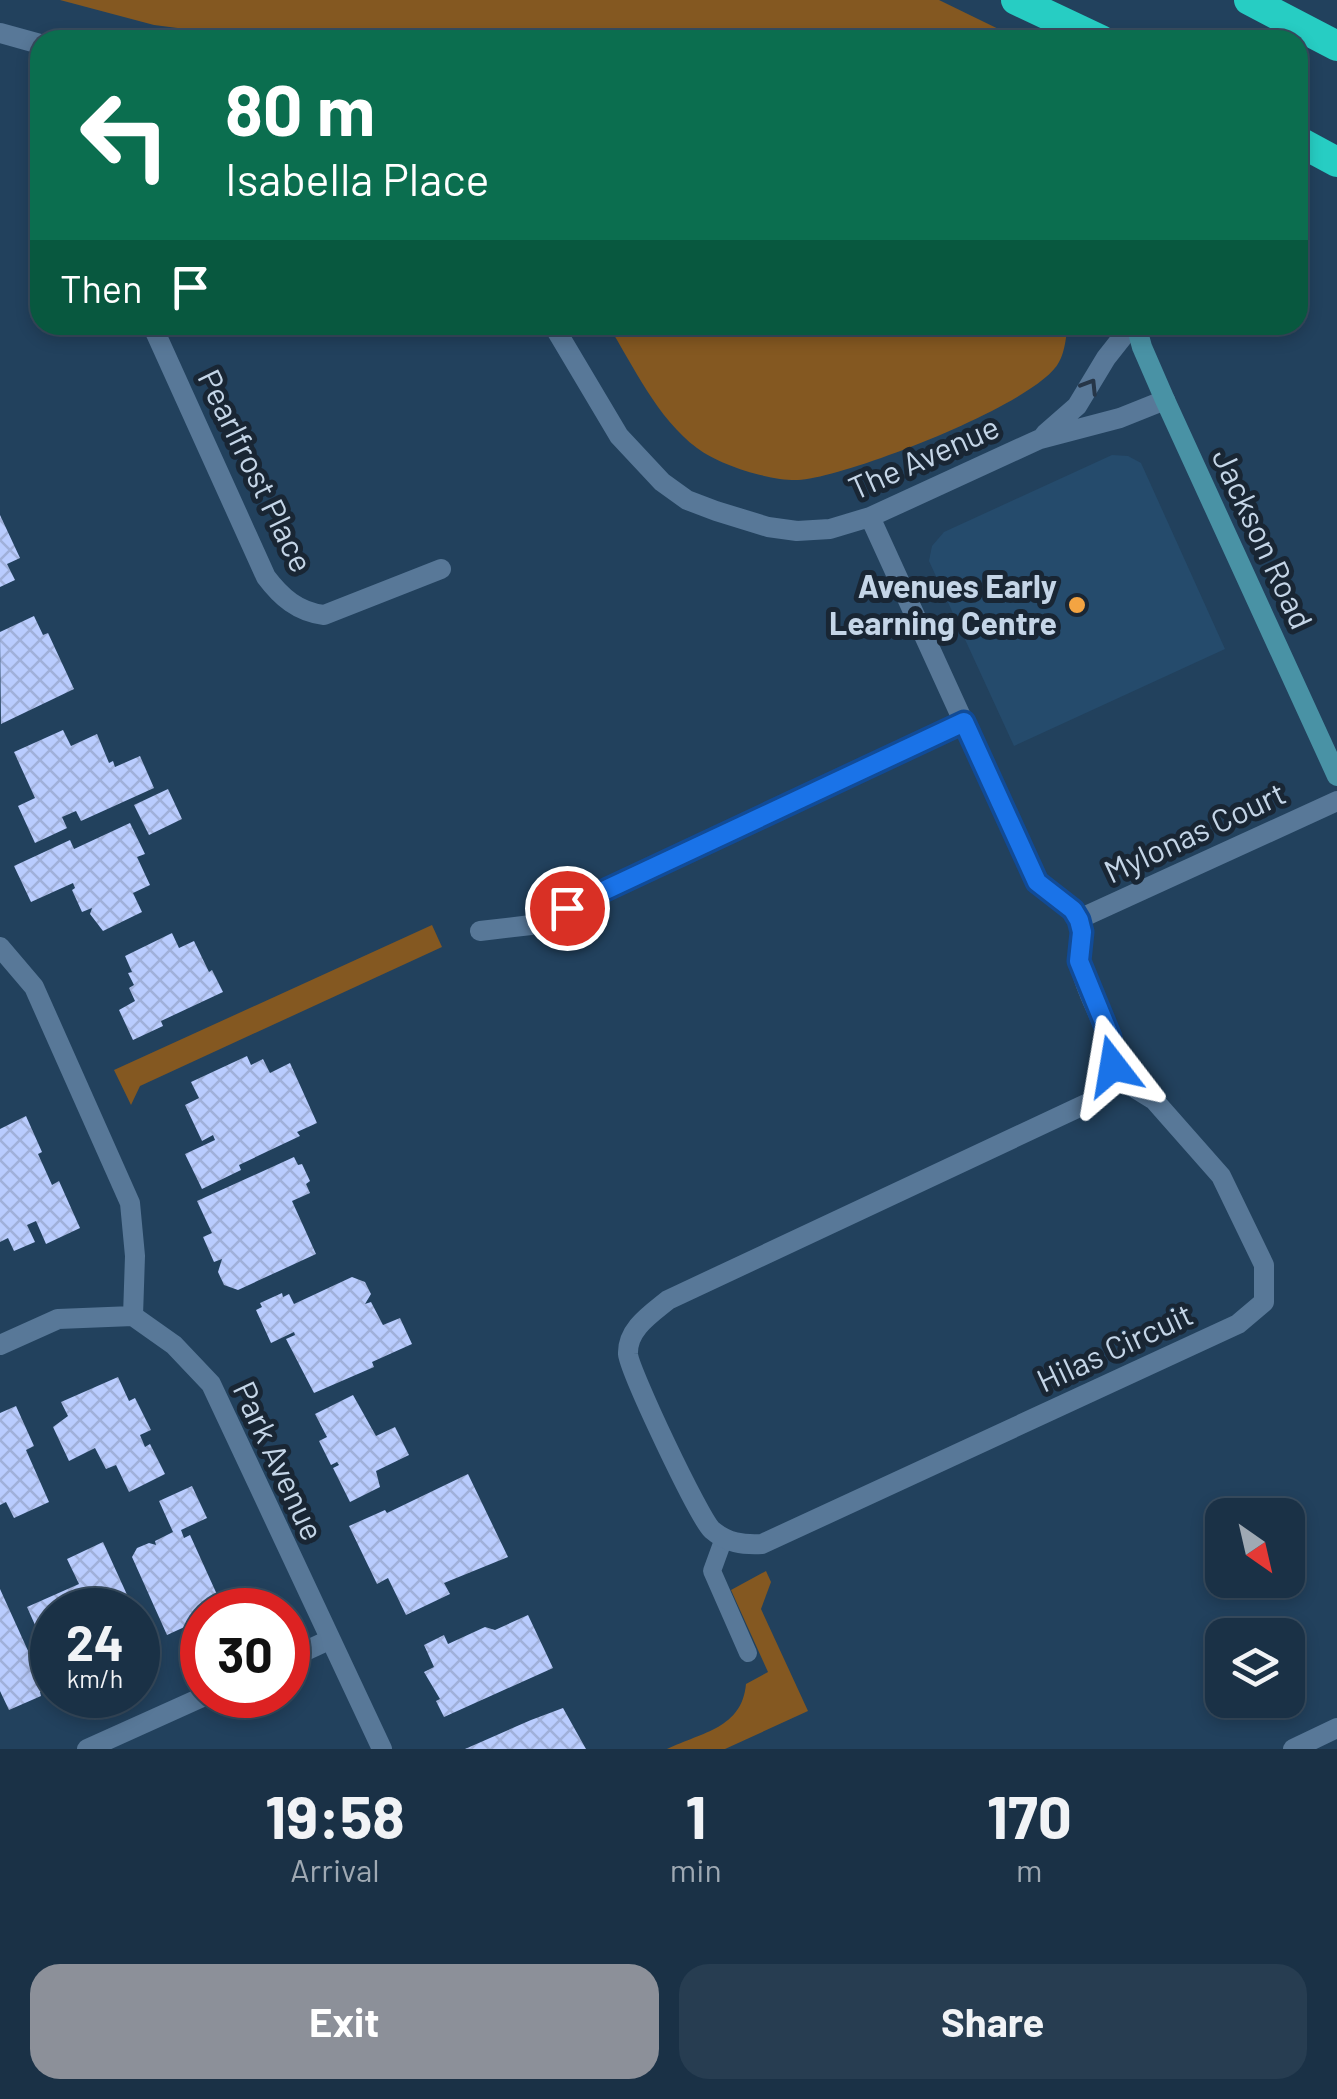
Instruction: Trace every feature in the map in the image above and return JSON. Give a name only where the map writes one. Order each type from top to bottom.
[{"type":"highway","points":[[1016,0],[1079,30]]},
{"type":"highway","points":[[1250,0],[1307,30]]},
{"type":"highway","points":[[1308,31],[1337,46]]},
{"type":"highway","points":[[1308,146],[1337,162]]},
{"type":"street","points":[[0,33],[30,41]]},
{"type":"street","name":"Pearlfrost Place","points":[[157,335],[266,577],[293,605],[309,613],[337,612],[440,568]]},
{"type":"street","name":"The Avenue","points":[[559,335],[619,436],[662,482],[687,500],[768,527],[797,531],[830,528],[870,517],[1040,439],[1120,418],[1165,400]]},
{"type":"street","points":[[1040,439],[1078,406],[1106,358],[1126,335]]},
{"type":"street","name":"Jackson Road","points":[[1138,335],[1337,776]]},
{"type":"street","points":[[724,1538],[703,1520],[692,1500],[628,1355],[634,1329],[668,1300],[1088,1103],[1099,1096],[1112,1074],[1114,1054],[1110,1037],[1079,961],[1079,920],[1073,910],[1037,882],[870,517]]},
{"type":"street","points":[[480,931],[530,926],[964,722]]},
{"type":"street","name":"Mylonas Court","points":[[1079,920],[1337,801]]},
{"type":"street","points":[[0,947],[34,987],[130,1203],[135,1256],[133,1316],[58,1319],[0,1345]]},
{"type":"street","name":"Hilas Circuit","points":[[724,1538],[736,1544],[762,1544],[1238,1324],[1264,1302],[1264,1265],[1221,1176],[1154,1100],[1112,1074]]},
{"type":"street","name":"Park Avenue","points":[[133,1316],[174,1345],[210,1384],[382,1749]]},
{"type":"street","points":[[310,1648],[329,1640]]},
{"type":"street","points":[[87,1749],[180,1707]]},
{"type":"street","points":[[1293,1749],[1337,1728]]},
{"type":"lane","points":[[724,1538],[712,1571],[748,1653]]},
{"type":"shaded area","points":[[60,0],[939,0],[1000,30],[193,30],[154,25]]},
{"type":"shaded area","points":[[614,335],[1066,335],[1059,362],[1044,379],[980,417],[896,453],[798,480],[745,471],[697,448],[670,422]]},
{"type":"shaded area","name":"Avenues Early Learning Centre","points":[[1112,455],[1128,456],[1141,463],[1225,649],[1014,746],[929,561],[932,546],[944,532]]},
{"type":"shaded area","points":[[432,925],[442,947],[140,1086],[131,1105],[114,1070]]},
{"type":"shaded area","points":[[766,1571],[771,1582],[761,1609],[808,1711],[725,1749],[667,1749],[707,1733],[729,1719],[743,1699],[746,1684],[768,1672],[731,1590]]},
{"type":"building","points":[[0,515],[20,558],[7,564],[15,580],[0,587]]},
{"type":"building","points":[[34,616],[43,635],[48,633],[74,689],[1,724],[0,632]]},
{"type":"building","points":[[63,730],[71,746],[97,734],[109,763],[113,761],[115,767],[140,756],[154,788],[81,821],[76,811],[62,817],[67,828],[35,843],[18,806],[35,798],[14,752]]},
{"type":"building","points":[[168,789],[182,819],[149,835],[134,805]]},
{"type":"building","points":[[130,823],[145,854],[137,857],[150,885],[133,893],[142,912],[103,931],[90,914],[92,908],[82,912],[72,890],[73,883],[31,902],[14,866],[70,840],[74,849]]},
{"type":"building","points":[[172,933],[179,948],[194,941],[223,992],[161,1021],[163,1026],[133,1040],[119,1010],[135,1001],[129,988],[134,985],[128,973],[132,972],[125,956]]},
{"type":"building","points":[[247,1056],[251,1065],[263,1059],[270,1073],[290,1063],[317,1123],[202,1189],[185,1154],[215,1140],[213,1135],[202,1141],[185,1105],[199,1098],[191,1082]]},
{"type":"building","points":[[26,1116],[52,1185],[59,1181],[80,1228],[46,1244],[36,1221],[27,1225],[35,1242],[14,1251],[8,1238],[0,1242],[0,1129]]},
{"type":"building","points":[[294,1157],[310,1181],[306,1184],[310,1193],[292,1201],[316,1254],[238,1290],[224,1285],[218,1272],[222,1259],[214,1262],[203,1237],[212,1233],[197,1201]]},
{"type":"building","points":[[352,1277],[365,1282],[371,1294],[365,1304],[371,1302],[383,1325],[400,1318],[412,1344],[372,1362],[374,1367],[314,1393],[286,1339],[294,1332],[271,1343],[256,1310],[262,1307],[260,1303],[282,1293],[283,1297],[289,1294],[294,1304]]},
{"type":"building","points":[[118,1377],[129,1401],[135,1398],[151,1430],[140,1435],[145,1447],[150,1444],[165,1474],[129,1492],[116,1465],[106,1469],[95,1448],[69,1461],[53,1427],[68,1416],[61,1402]]},
{"type":"building","points":[[353,1395],[376,1436],[395,1427],[409,1455],[376,1471],[380,1487],[350,1502],[333,1468],[339,1465],[331,1465],[319,1441],[327,1437],[315,1414]]},
{"type":"building","points":[[16,1406],[34,1446],[26,1450],[49,1502],[14,1518],[6,1502],[0,1505],[0,1413]]},
{"type":"building","points":[[468,1474],[508,1557],[444,1583],[450,1594],[406,1615],[388,1578],[377,1584],[349,1526],[385,1510],[387,1513]]},
{"type":"building","points":[[192,1486],[207,1518],[181,1530],[184,1538],[190,1535],[214,1588],[180,1588],[180,1629],[167,1635],[160,1619],[160,1588],[146,1588],[132,1557],[137,1548],[149,1543],[156,1545],[155,1541],[173,1532],[159,1501]]},
{"type":"building","points":[[103,1542],[124,1588],[70,1588],[79,1584],[67,1559]]},
{"type":"building","points":[[0,1589],[30,1652],[30,1701],[9,1710],[0,1691]]},
{"type":"building","points":[[528,1615],[553,1668],[444,1717],[436,1701],[440,1699],[424,1672],[434,1667],[424,1645],[444,1635],[448,1644],[485,1627],[495,1630]]},
{"type":"building","points":[[563,1708],[586,1749],[465,1749],[531,1720]]},
{"type":"place","name":"Avenues Early Learning Centre","points":[[1077,605]]},
{"type":"route","points":[[567,908],[964,722],[1037,882],[1073,910],[1079,920],[1079,961],[1110,1037],[1113,1066]]}]
